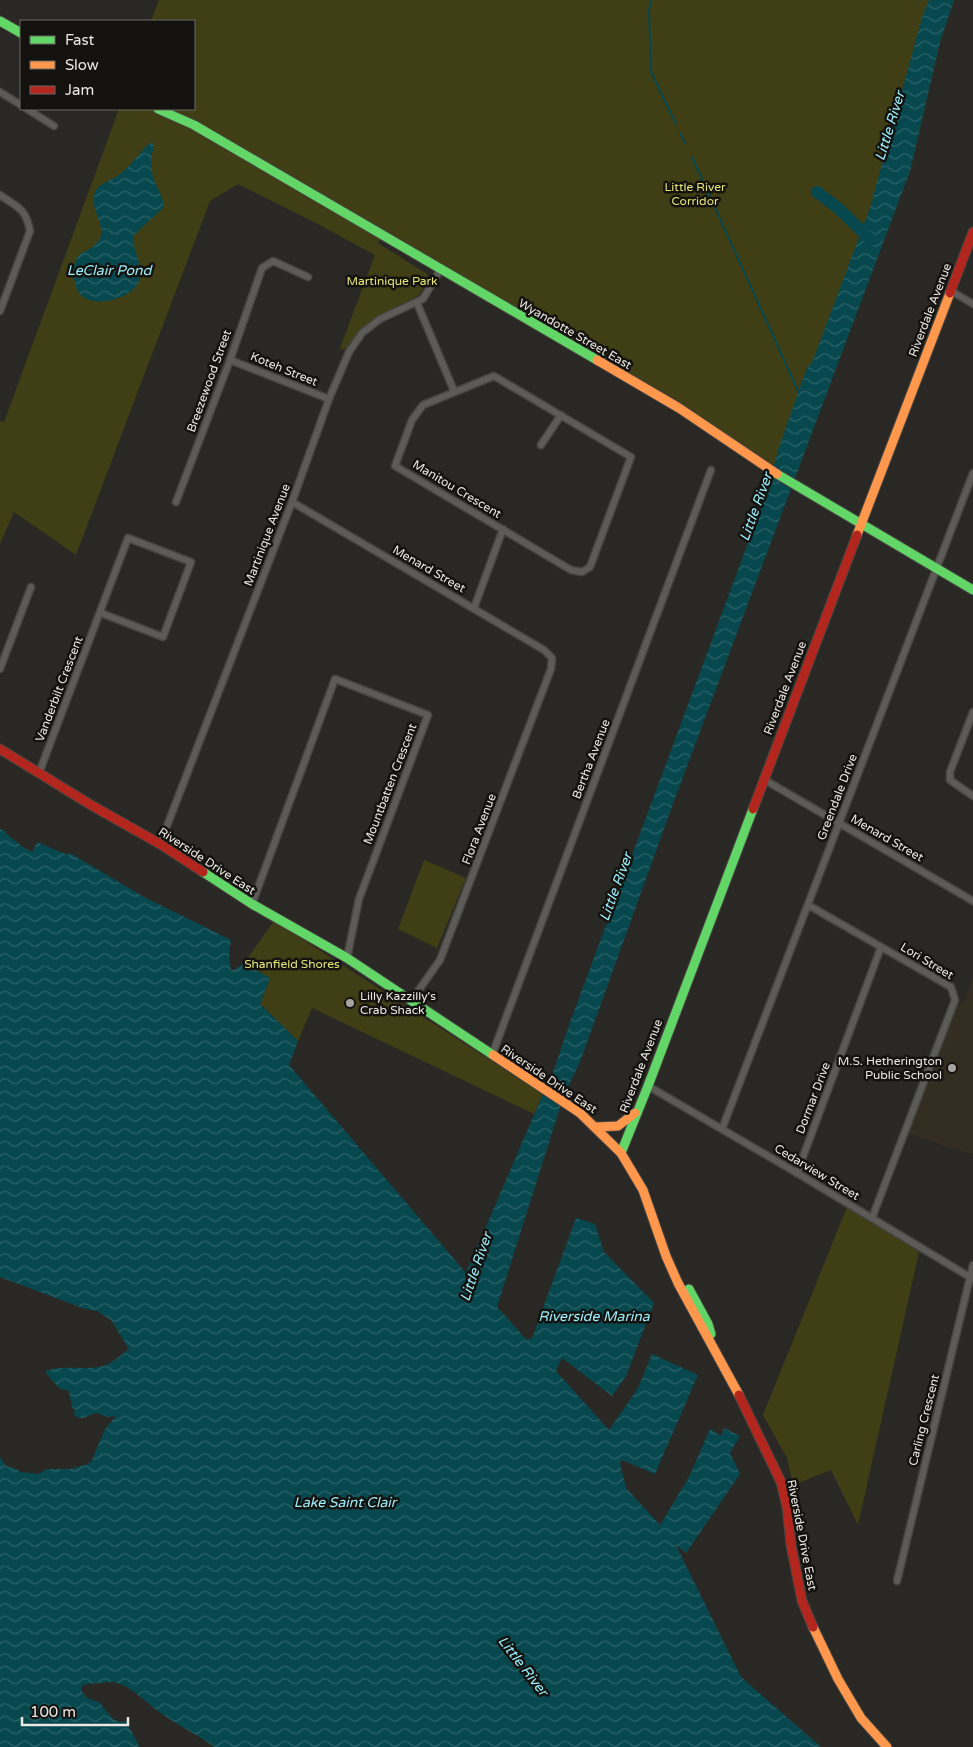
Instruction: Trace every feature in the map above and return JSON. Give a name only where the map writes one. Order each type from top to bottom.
[{"type":"street","points":[[0,21],[20,32]]},
{"type":"street","points":[[0,92],[20,104]]},
{"type":"street","points":[[28,110],[54,126]]},
{"type":"street","name":"Wyandotte Street East","points":[[160,110],[194,125],[679,408],[728,444],[973,590]]},
{"type":"street","points":[[0,195],[28,217],[30,231],[0,311]]},
{"type":"street","name":"Riverdale Avenue","points":[[621,1153],[973,232]]},
{"type":"street","name":"Breezewood Street","points":[[176,502],[230,360],[262,268],[273,261],[308,277]]},
{"type":"street","name":"Martinique Avenue","points":[[160,844],[349,352],[362,333],[380,319],[423,300],[440,270]]},
{"type":"street","points":[[951,291],[973,304]]},
{"type":"street","points":[[417,303],[454,392]]},
{"type":"street","name":"Koteh Street","points":[[230,360],[330,399]]},
{"type":"street","name":"Manitou Crescent","points":[[494,376],[562,415],[631,457],[590,567],[582,572],[571,570],[395,466],[412,420],[423,405],[494,376]]},
{"type":"street","points":[[541,444],[562,415]]},
{"type":"street","name":"Bertha Avenue","points":[[492,1055],[711,470]]},
{"type":"street","name":"Greendale Drive","points":[[722,1129],[973,473]]},
{"type":"street","name":"Menard Street","points":[[292,502],[474,608],[544,650],[552,658]]},
{"type":"street","points":[[474,608],[503,529]]},
{"type":"street","name":"Vanderbilt Crescent","points":[[39,773],[128,538],[192,562],[163,637],[101,613]]},
{"type":"street","points":[[0,669],[31,587]]},
{"type":"street","name":"Flora Avenue","points":[[411,1001],[440,960],[552,669],[552,658]]},
{"type":"street","name":"Mountbatten Crescent","points":[[252,904],[335,679],[428,715],[359,899],[347,958]]},
{"type":"street","points":[[973,712],[950,772],[950,780],[973,796]]},
{"type":"street","name":"Riverside Drive East","points":[[0,749],[91,805],[160,844],[252,904],[347,958],[580,1113],[621,1153],[643,1190],[666,1256],[678,1283],[767,1451],[780,1482],[802,1601],[838,1679],[861,1718],[887,1747]]},
{"type":"street","name":"Menard Street","points":[[763,779],[973,901]]},
{"type":"street","name":"Lori Street","points":[[808,905],[951,987],[955,1000],[872,1218]]},
{"type":"street","name":"Dormar Drive","points":[[797,1173],[882,947]]},
{"type":"street","name":"Cedarview Street","points":[[648,1086],[797,1173],[971,1279]]},
{"type":"street","points":[[596,1127],[616,1128],[623,1125],[637,1111]]},
{"type":"street","name":"Carling Crescent","points":[[897,1580],[973,1265]]},
{"type":"street","points":[[689,1289],[708,1324],[718,1356]]},
{"type":"shaded area","name":"M.S. Hetherington Public School","points":[[973,977],[973,1154],[908,1133],[956,1001],[964,1003]]},
{"type":"green space","name":"Little River Corridor","points":[[159,0],[954,0],[940,42],[910,171],[792,483],[679,408],[381,236],[378,243],[427,274],[429,279],[418,296],[375,318],[362,328],[345,350],[340,348],[375,255],[238,184],[210,201],[76,555],[14,512],[0,544],[0,421],[4,422],[119,110],[195,110],[195,20],[151,20]]},
{"type":"green space","points":[[424,860],[466,878],[437,948],[398,929]]},
{"type":"green space","name":"Shanfield Shores","points":[[274,921],[543,1094],[534,1114],[312,1008],[298,1041],[260,1004],[270,978],[244,963]]},
{"type":"green space","points":[[847,1207],[920,1248],[858,1525],[831,1470],[793,1485],[787,1458],[763,1415]]},
{"type":"water","name":"Lake Saint Clair","points":[[929,0],[954,0],[940,42],[910,171],[674,801],[580,1062],[564,1095],[497,1307],[527,1340],[532,1338],[576,1218],[595,1224],[604,1252],[654,1303],[626,1376],[612,1396],[562,1358],[556,1371],[609,1430],[638,1388],[652,1354],[698,1375],[655,1474],[622,1460],[620,1463],[626,1488],[660,1525],[689,1477],[710,1429],[721,1436],[724,1428],[740,1436],[730,1453],[740,1474],[686,1553],[676,1545],[741,1677],[821,1747],[215,1747],[162,1714],[126,1687],[113,1682],[83,1685],[81,1690],[86,1697],[100,1703],[113,1719],[119,1722],[126,1721],[139,1747],[0,1747],[0,1457],[6,1466],[21,1472],[38,1474],[47,1469],[70,1469],[88,1464],[92,1460],[105,1429],[116,1416],[108,1417],[96,1413],[82,1418],[77,1417],[74,1414],[75,1409],[72,1408],[69,1391],[59,1388],[45,1372],[57,1368],[103,1366],[129,1349],[111,1320],[97,1311],[85,1309],[0,1277],[0,829],[6,831],[6,834],[32,852],[37,842],[68,855],[70,853],[144,897],[231,940],[229,954],[231,970],[244,963],[270,978],[260,1004],[298,1041],[289,1065],[466,1273],[549,1084],[569,1025],[768,489],[778,450],[806,370],[813,360],[870,208],[923,14]]},
{"type":"water","name":"LeClair Pond","points":[[149,143],[154,144],[151,169],[164,207],[133,236],[139,262],[140,277],[138,284],[125,295],[116,299],[106,301],[89,300],[78,291],[73,276],[73,269],[80,254],[93,247],[99,240],[101,232],[95,208],[95,192],[102,184],[125,170]]},
{"type":"waterway","points":[[651,0],[649,9],[651,72],[676,124]]},
{"type":"waterway","points":[[680,133],[685,143]]},
{"type":"waterway","points":[[692,157],[799,393]]},
{"type":"waterway","points":[[817,192],[838,208],[871,240]]},
{"type":"traffic: fast","points":[[0,21],[20,32]]},
{"type":"traffic: fast","points":[[160,110],[194,125],[597,360]]},
{"type":"traffic: fast","points":[[777,474],[973,590]]},
{"type":"traffic: fast","points":[[621,1153],[753,809]]},
{"type":"traffic: fast","points":[[203,872],[252,904],[347,958],[493,1055]]},
{"type":"traffic: fast","points":[[689,1289],[708,1324],[711,1334]]},
{"type":"traffic: slow","points":[[857,535],[950,293]]},
{"type":"traffic: slow","points":[[597,360],[679,408],[777,474]]},
{"type":"traffic: slow","points":[[493,1055],[580,1113],[621,1153],[643,1190],[666,1256],[678,1283],[739,1395]]},
{"type":"traffic: slow","points":[[596,1127],[618,1126],[635,1113]]},
{"type":"traffic: slow","points":[[813,1627],[838,1679],[861,1718],[887,1747]]},
{"type":"traffic: jam","points":[[950,293],[973,232]]},
{"type":"traffic: jam","points":[[753,809],[857,535]]},
{"type":"traffic: jam","points":[[0,749],[91,805],[160,844],[203,872]]},
{"type":"traffic: jam","points":[[739,1395],[781,1482],[787,1507],[791,1545],[802,1601],[813,1627]]},
{"type":"place","name":"Lilly Kazzilly's Crab Shack","points":[[350,1003]]},
{"type":"place","name":"M.S. Hetherington Public School","points":[[952,1068]]},
{"type":"water label","name":"Little River","points":[[890,126]]},
{"type":"water label","name":"Little River","points":[[756,507]]},
{"type":"water label","name":"Little River","points":[[616,887]]},
{"type":"water label","name":"Little River","points":[[476,1267]]},
{"type":"water label","name":"Riverside Marina","points":[[594,1316]]},
{"type":"water label","name":"Little River","points":[[523,1666]]},
{"type":"park label","name":"Martinique Park","points":[[392,281]]}]
